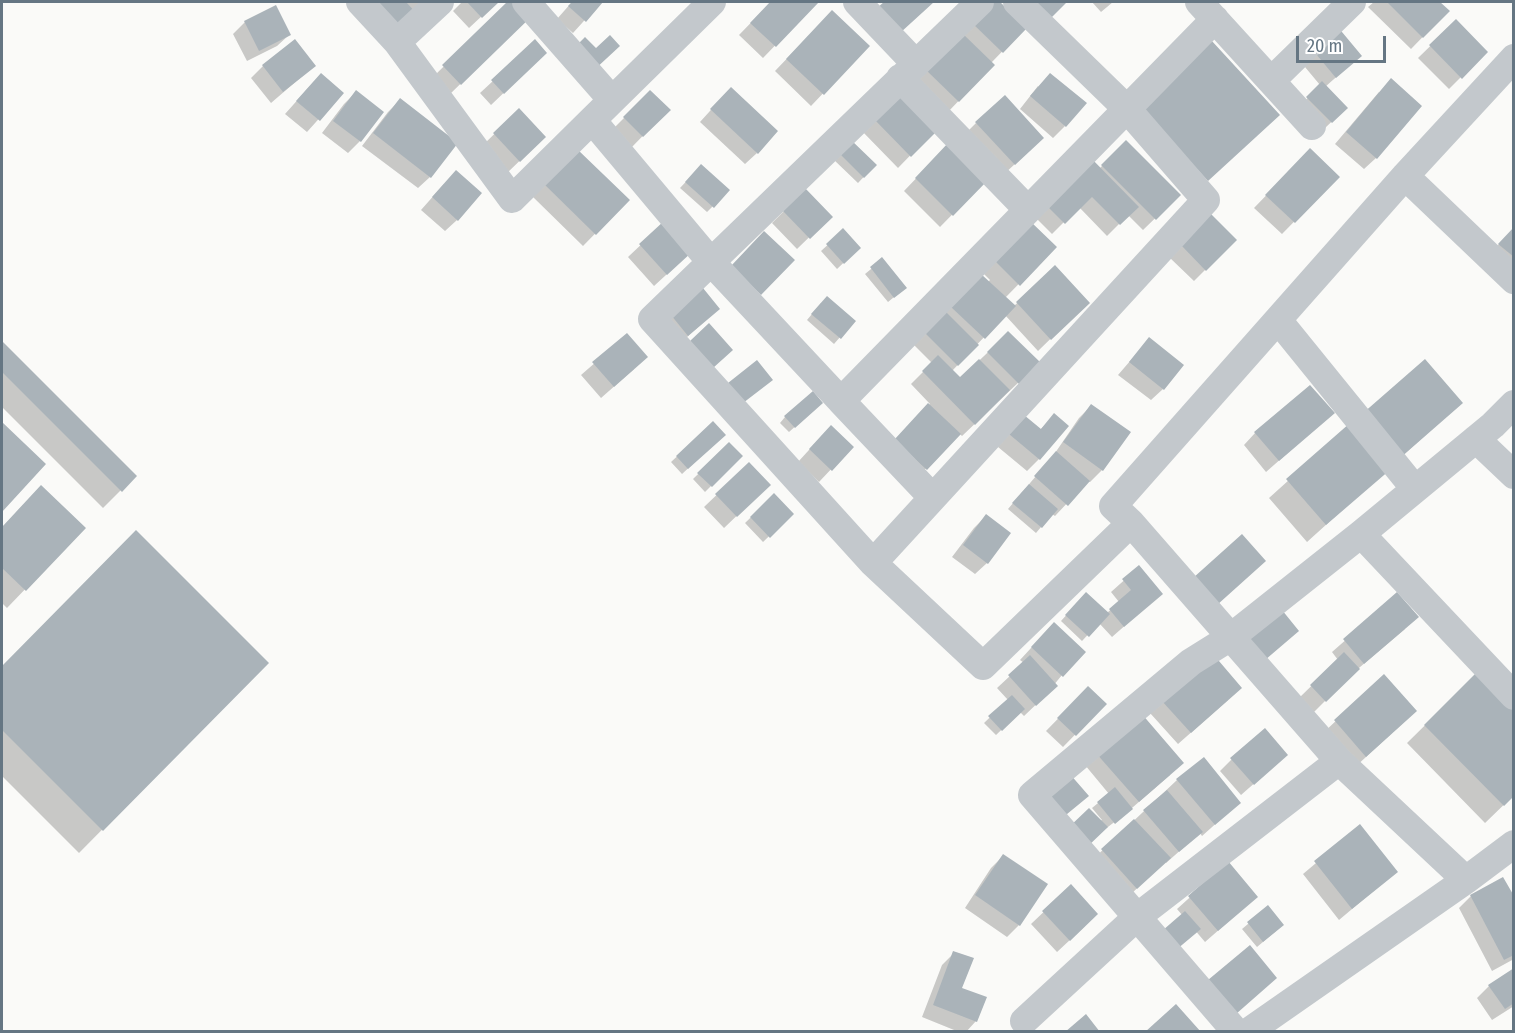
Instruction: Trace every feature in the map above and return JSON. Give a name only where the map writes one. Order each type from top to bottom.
[{"type":"street","points":[[360,2],[397,42],[512,199],[712,2]]},
{"type":"street","points":[[397,42],[440,2]]},
{"type":"street","points":[[526,2],[612,100]]},
{"type":"street","points":[[857,2],[908,71],[1028,210]]},
{"type":"street","points":[[980,2],[652,319],[873,563],[983,666],[1131,523]]},
{"type":"street","points":[[873,563],[1206,200],[1127,109],[1017,2]]},
{"type":"street","points":[[1271,81],[1352,2]]},
{"type":"street","points":[[841,401],[1127,109],[1207,10],[1311,126]]},
{"type":"street","points":[[1466,880],[1339,761],[1131,523],[1113,506],[1405,176],[1514,58]]},
{"type":"street","points":[[592,120],[711,262],[932,497]]},
{"type":"street","points":[[1405,176],[1514,280]]},
{"type":"street","points":[[1278,320],[1415,489]]},
{"type":"street","points":[[1236,1032],[1032,795],[1191,663],[1231,637],[1361,534],[1476,439],[1514,404]]},
{"type":"street","points":[[1476,439],[1514,475]]},
{"type":"street","points":[[1361,534],[1514,696]]},
{"type":"street","points":[[1024,1021],[1137,917],[1339,761]]},
{"type":"street","points":[[1248,1032],[1514,844]]},
{"type":"building","points":[[372,2],[406,2],[419,16],[398,35]]},
{"type":"building","points":[[467,2],[499,2],[482,18]]},
{"type":"building","points":[[507,2],[522,2],[534,14],[461,85],[442,65]]},
{"type":"building","points":[[572,2],[603,2],[586,22],[568,6]]},
{"type":"building","points":[[770,2],[819,2],[776,47],[750,23]]},
{"type":"building","points":[[884,2],[934,2],[900,33],[877,8]]},
{"type":"building","points":[[989,2],[1000,2],[1027,28],[1003,53],[970,21]]},
{"type":"building","points":[[1032,2],[1067,2],[1050,19]]},
{"type":"building","points":[[1387,2],[1440,2],[1450,11],[1423,38]]},
{"type":"building","points":[[276,5],[291,35],[259,51],[244,21]]},
{"type":"building","points":[[832,10],[870,46],[824,95],[786,59]]},
{"type":"building","points":[[1456,19],[1488,52],[1462,79],[1429,45]]},
{"type":"building","points":[[1337,26],[1362,56],[1336,78],[1311,48]]},
{"type":"building","points":[[961,32],[995,65],[959,102],[925,69]]},
{"type":"building","points":[[610,35],[620,46],[593,71],[573,49],[585,37],[596,48]]},
{"type":"building","points":[[295,39],[316,66],[283,92],[262,65]]},
{"type":"building","points":[[535,39],[547,53],[504,94],[491,80]]},
{"type":"building","points":[[1211,40],[1280,115],[1208,181],[1140,107]]},
{"type":"building","points":[[321,73],[344,93],[320,121],[296,101]]},
{"type":"building","points":[[1050,73],[1087,103],[1066,127],[1030,96]]},
{"type":"building","points":[[1391,78],[1422,106],[1377,159],[1346,132]]},
{"type":"building","points":[[1322,81],[1348,108],[1332,123],[1306,97]]},
{"type":"building","points":[[731,87],[778,131],[758,154],[710,109]]},
{"type":"building","points":[[356,90],[384,112],[361,142],[333,121]]},
{"type":"building","points":[[650,90],[671,110],[643,137],[623,117]]},
{"type":"building","points":[[899,90],[938,130],[911,157],[872,117]]},
{"type":"building","points":[[1005,95],[1044,138],[1015,165],[975,122]]},
{"type":"building","points":[[400,98],[458,143],[431,178],[373,133]]},
{"type":"building","points":[[519,108],[546,137],[520,162],[493,133]]},
{"type":"building","points":[[850,139],[877,165],[864,178],[838,152]]},
{"type":"building","points":[[1126,140],[1181,195],[1156,220],[1101,165]]},
{"type":"building","points":[[949,142],[988,180],[953,216],[915,178]]},
{"type":"building","points":[[1310,148],[1340,177],[1295,223],[1265,195]]},
{"type":"building","points":[[577,149],[630,200],[596,235],[544,184]]},
{"type":"building","points":[[1089,156],[1139,207],[1120,225],[1092,197],[1065,224],[1043,202]]},
{"type":"building","points":[[701,164],[730,190],[714,208],[685,182]]},
{"type":"building","points":[[456,170],[482,193],[458,221],[432,197]]},
{"type":"building","points":[[805,188],[833,217],[810,239],[782,210]]},
{"type":"building","points":[[1211,214],[1237,240],[1206,271],[1180,244]]},
{"type":"building","points":[[664,221],[692,252],[667,275],[639,244]]},
{"type":"building","points":[[1030,221],[1057,247],[1020,286],[993,259]]},
{"type":"building","points":[[1514,227],[1514,257],[1498,244]]},
{"type":"building","points":[[843,228],[861,248],[844,264],[826,244]]},
{"type":"building","points":[[764,231],[795,260],[761,295],[731,266]]},
{"type":"building","points":[[882,257],[907,288],[894,298],[870,267]]},
{"type":"building","points":[[1055,265],[1090,303],[1051,340],[1016,302]]},
{"type":"building","points":[[981,274],[1016,306],[985,339],[951,307]]},
{"type":"building","points":[[703,288],[720,309],[688,336],[671,315]]},
{"type":"building","points":[[827,296],[856,321],[841,339],[811,314]]},
{"type":"building","points":[[945,311],[979,345],[958,366],[924,332]]},
{"type":"building","points":[[709,323],[733,350],[713,368],[690,341]]},
{"type":"building","points":[[1008,331],[1041,363],[1019,384],[987,352]]},
{"type":"building","points":[[627,333],[648,357],[614,387],[592,362]]},
{"type":"building","points":[[1149,337],[1184,365],[1164,390],[1129,362]]},
{"type":"building","points":[[2,341],[137,476],[122,492],[2,372]]},
{"type":"building","points":[[938,355],[960,377],[979,359],[1010,390],[975,425],[922,371]]},
{"type":"building","points":[[1425,359],[1463,403],[1400,458],[1362,414]]},
{"type":"building","points":[[757,360],[773,380],[743,403],[728,383]]},
{"type":"building","points":[[1310,385],[1335,413],[1279,461],[1254,432]]},
{"type":"building","points":[[813,391],[823,403],[795,428],[784,416]]},
{"type":"building","points":[[928,403],[961,434],[927,470],[894,440]]},
{"type":"building","points":[[1091,404],[1131,432],[1103,471],[1063,442]]},
{"type":"building","points":[[1018,410],[1041,429],[1054,413],[1069,426],[1040,460],[1003,429]]},
{"type":"building","points":[[713,421],[726,435],[688,469],[676,456]]},
{"type":"building","points":[[2,422],[46,464],[2,512]]},
{"type":"building","points":[[1350,423],[1391,469],[1326,525],[1286,479]]},
{"type":"building","points":[[831,425],[854,447],[832,471],[809,449]]},
{"type":"building","points":[[729,442],[743,456],[712,487],[697,473]]},
{"type":"building","points":[[1056,451],[1090,481],[1068,506],[1034,476]]},
{"type":"building","points":[[749,462],[771,485],[737,517],[715,494]]},
{"type":"building","points":[[1029,484],[1058,509],[1042,528],[1012,503]]},
{"type":"building","points":[[41,485],[86,528],[26,591],[2,568],[2,527]]},
{"type":"building","points":[[774,493],[794,514],[770,538],[750,517]]},
{"type":"building","points":[[986,514],[1011,533],[988,564],[963,545]]},
{"type":"building","points":[[136,530],[269,663],[103,831],[2,730],[2,666]]},
{"type":"building","points":[[1242,534],[1266,561],[1217,605],[1193,578]]},
{"type":"building","points":[[1139,565],[1163,594],[1124,627],[1109,609],[1131,590],[1122,579]]},
{"type":"building","points":[[1086,592],[1110,614],[1089,637],[1065,615]]},
{"type":"building","points":[[1397,592],[1419,617],[1364,664],[1343,639]]},
{"type":"building","points":[[1282,610],[1299,631],[1265,660],[1248,639]]},
{"type":"building","points":[[1054,622],[1086,652],[1063,677],[1031,647]]},
{"type":"building","points":[[1344,652],[1360,669],[1326,702],[1310,685]]},
{"type":"building","points":[[1213,654],[1242,688],[1191,733],[1161,700]]},
{"type":"building","points":[[1030,655],[1058,686],[1036,706],[1008,675]]},
{"type":"building","points":[[1479,670],[1514,705],[1514,796],[1504,806],[1424,725]]},
{"type":"building","points":[[1384,674],[1417,711],[1366,757],[1334,720]]},
{"type":"building","points":[[1088,686],[1107,704],[1076,736],[1057,718]]},
{"type":"building","points":[[1012,695],[1025,709],[1002,731],[988,716]]},
{"type":"building","points":[[1141,713],[1184,763],[1139,802],[1095,752]]},
{"type":"building","points":[[1265,728],[1288,755],[1254,785],[1230,758]]},
{"type":"building","points":[[1204,757],[1241,803],[1215,825],[1176,779]]},
{"type":"building","points":[[1069,773],[1089,796],[1061,819],[1042,796]]},
{"type":"building","points":[[1115,787],[1133,809],[1115,824],[1097,802]]},
{"type":"building","points":[[1167,790],[1203,832],[1179,852],[1143,810]]},
{"type":"building","points":[[1089,808],[1108,827],[1086,848],[1068,828]]},
{"type":"building","points":[[1134,819],[1171,858],[1137,889],[1101,849]]},
{"type":"building","points":[[1360,824],[1398,872],[1352,909],[1314,861]]},
{"type":"building","points":[[1003,854],[1048,884],[1020,926],[975,895]]},
{"type":"building","points":[[1228,861],[1258,897],[1218,931],[1188,896]]},
{"type":"building","points":[[1503,877],[1514,896],[1514,955],[1504,960],[1470,895]]},
{"type":"building","points":[[1071,884],[1098,914],[1070,941],[1042,911]]},
{"type":"building","points":[[1268,905],[1284,925],[1263,942],[1247,922]]},
{"type":"building","points":[[1185,911],[1201,929],[1170,955],[1155,937]]},
{"type":"building","points":[[1250,945],[1277,978],[1236,1014],[1208,980]]},
{"type":"building","points":[[953,951],[974,958],[962,988],[987,997],[977,1022],[933,1005]]},
{"type":"building","points":[[1514,968],[1514,1003],[1505,1009],[1488,985]]},
{"type":"building","points":[[1176,1004],[1201,1032],[1145,1032]]},
{"type":"building","points":[[1086,1014],[1100,1032],[1065,1032]]}]
